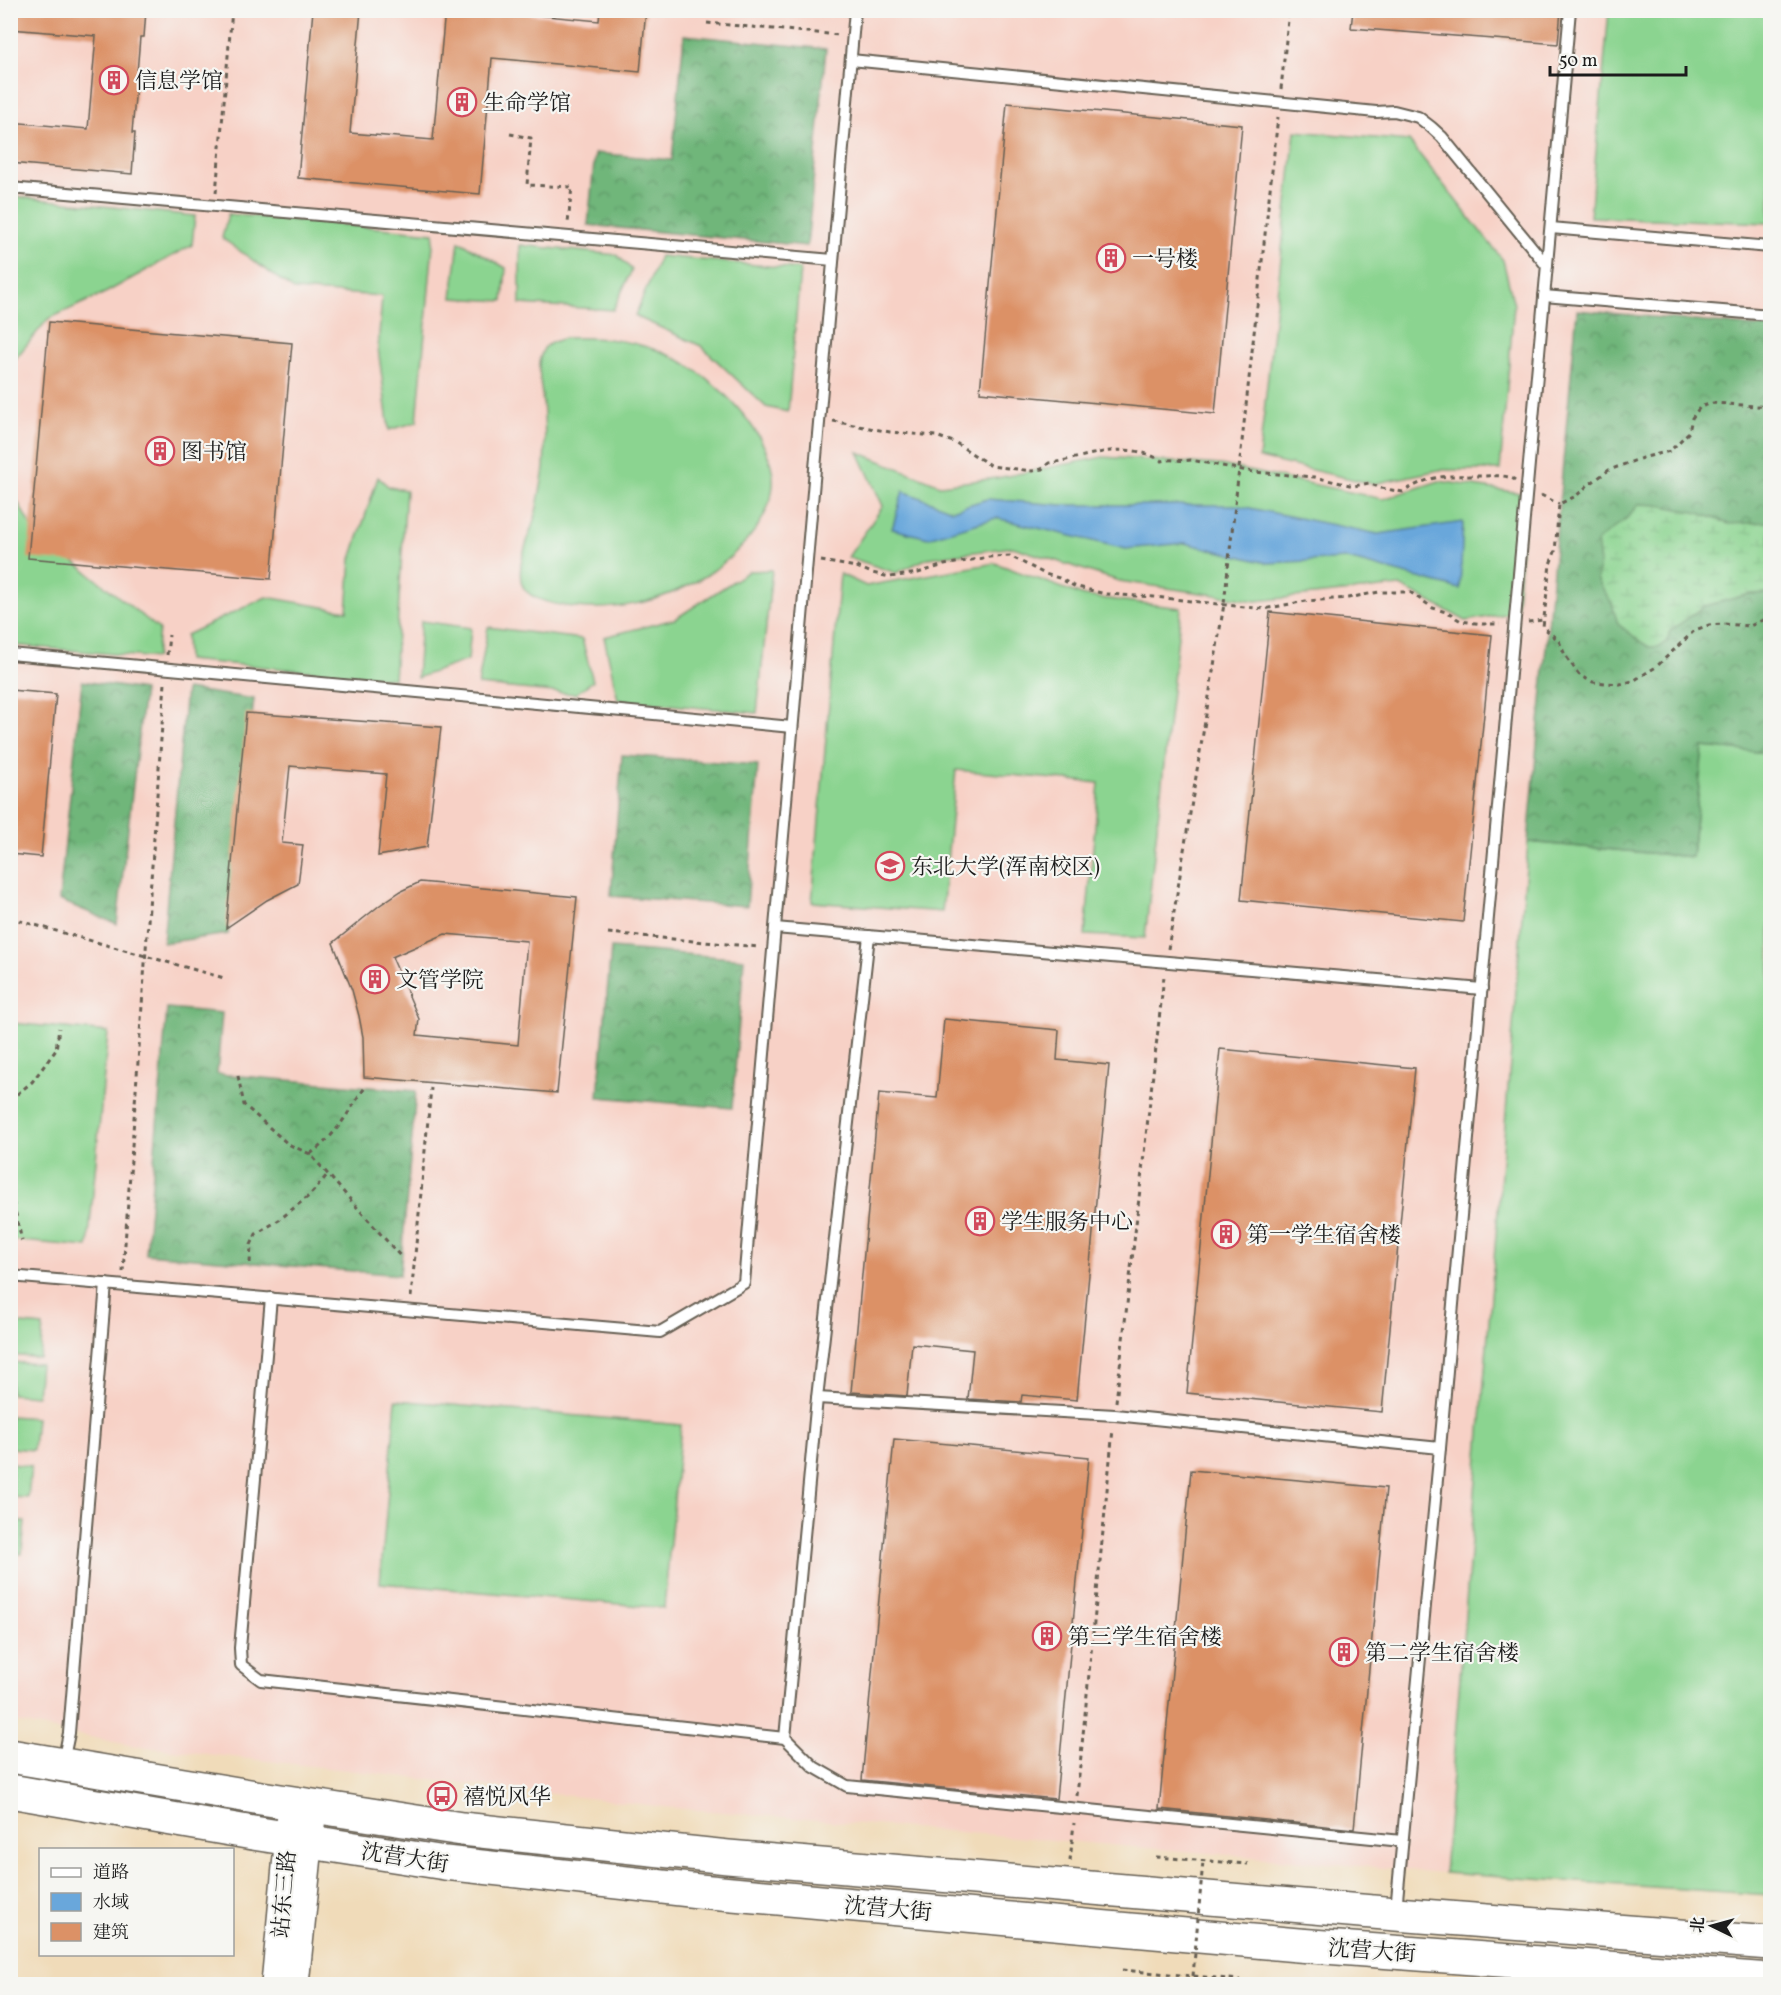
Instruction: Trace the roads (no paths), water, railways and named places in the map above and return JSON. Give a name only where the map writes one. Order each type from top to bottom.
[{"type":"main road","name":"沈营大街","points":[[10,1756],[462,1829],[716,1856],[1396,1914],[1770,1943]]},
{"type":"main road","name":"沈营大街","points":[[10,1791],[445,1863],[699,1891],[1298,1945],[1770,1980]]},
{"type":"street","name":"站东三路","points":[[295,1984],[302,1804]]},
{"type":"street","name":"站东三路","points":[[275,1984],[299,1840]]},
{"type":"lane","points":[[10,1276],[660,1332],[744,1283],[855,10]]},
{"type":"lane","points":[[1396,1914],[1570,10]]},
{"type":"lane","points":[[851,60],[1376,112],[1394,111],[1418,117],[1442,137],[1547,266]]},
{"type":"lane","points":[[10,189],[833,260]]},
{"type":"lane","points":[[1551,228],[1770,247]]},
{"type":"lane","points":[[1544,296],[1770,315]]},
{"type":"lane","points":[[10,654],[792,727]]},
{"type":"lane","points":[[775,928],[1482,988]]},
{"type":"lane","points":[[784,1738],[817,1398],[869,936]]},
{"type":"lane","points":[[63,1765],[69,1732],[106,1284]]},
{"type":"lane","points":[[271,1298],[240,1648],[241,1665],[261,1680],[784,1738],[814,1767],[847,1786],[1402,1841]]},
{"type":"lane","points":[[817,1398],[1115,1415],[1440,1448]]},
{"type":"water","points":[[903,491],[952,510],[987,499],[1062,505],[1235,505],[1378,534],[1463,522],[1460,589],[1348,559],[1267,563],[1185,543],[1126,549],[996,518],[928,538],[892,529]]},
{"type":"place","name":"信息学馆","points":[[114,80]]},
{"type":"place","name":"生命学馆","points":[[462,102]]},
{"type":"place","name":"一号楼","points":[[1111,258]]},
{"type":"place","name":"图书馆","points":[[160,451]]},
{"type":"place","name":"东北大学(浑南校区)","points":[[890,866]]},
{"type":"place","name":"文管学院","points":[[375,979]]},
{"type":"place","name":"学生服务中心","points":[[980,1221]]},
{"type":"place","name":"第一学生宿舍楼","points":[[1226,1234]]},
{"type":"place","name":"第三学生宿舍楼","points":[[1047,1636]]},
{"type":"place","name":"第二学生宿舍楼","points":[[1344,1652]]},
{"type":"place","name":"禧悦风华","points":[[442,1796]]}]
